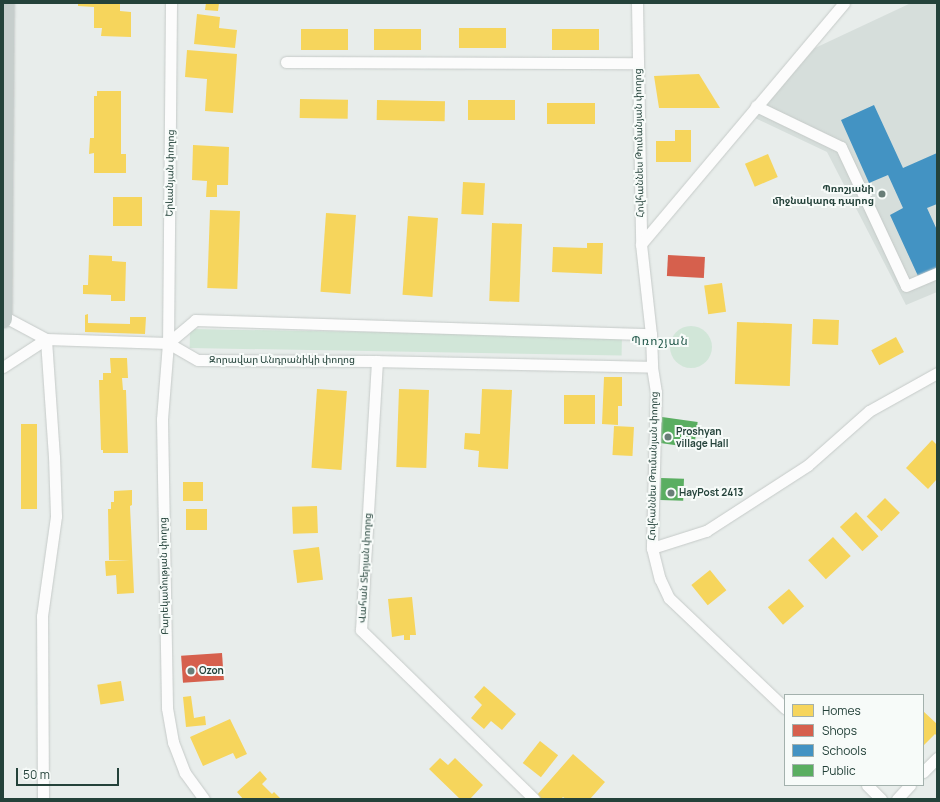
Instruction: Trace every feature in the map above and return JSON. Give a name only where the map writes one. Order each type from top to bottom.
[{"type":"highway","points":[[3,319],[5,3]]},
{"type":"street","name":"Երևանյան փողոց","points":[[168,344],[172,3]]},
{"type":"street","name":"Հովհաննես Թումանյան փողոց","points":[[637,3],[641,244],[651,334],[652,367],[656,392],[652,548],[660,579],[669,598],[784,707]]},
{"type":"street","points":[[641,244],[844,3]]},
{"type":"street","points":[[286,62],[638,63]]},
{"type":"street","points":[[756,106],[841,148],[906,286],[937,272]]},
{"type":"street","points":[[3,316],[46,339],[168,344],[195,320],[651,334]]},
{"type":"street","points":[[3,367],[46,339]]},
{"type":"street","points":[[43,799],[42,616],[56,516],[54,457],[46,339]]},
{"type":"street","name":"Զորավար Անդրանիկի փողոց","points":[[168,344],[198,360],[377,360],[652,367]]},
{"type":"street","name":"Բարեկամության փողոց","points":[[168,344],[162,419],[167,708],[173,742],[186,773],[204,799]]},
{"type":"street","name":"Վահան Տերյան փողոց","points":[[377,360],[362,630],[534,799]]},
{"type":"street","points":[[652,548],[706,531],[808,465],[869,411],[937,373]]},
{"type":"street","points":[[924,771],[937,758]]},
{"type":"street","points":[[868,786],[882,799]]},
{"type":"street","points":[[896,799],[909,786]]},
{"type":"shaded area","points":[[911,3],[937,3],[937,292],[906,305],[827,152],[755,118],[815,48]]},
{"type":"green space","points":[[691,326],[706,332],[712,347],[706,362],[691,368],[676,362],[670,347],[676,332]]},
{"type":"green space","points":[[190,329],[622,337],[622,356],[190,348]]},
{"type":"building: Homes","points":[[78,3],[120,3],[120,11],[131,12],[131,37],[101,36],[102,28],[94,28],[94,7],[78,6]]},
{"type":"building: Homes","points":[[206,3],[219,3],[218,11],[205,10]]},
{"type":"building: Homes","points":[[197,14],[220,17],[219,28],[237,30],[235,48],[194,44]]},
{"type":"building: Homes","points":[[459,28],[506,28],[506,48],[459,48]]},
{"type":"building: Homes","points":[[301,29],[348,29],[348,50],[301,50]]},
{"type":"building: Homes","points":[[374,29],[421,29],[421,50],[374,50]]},
{"type":"building: Homes","points":[[552,29],[599,29],[599,50],[552,50]]},
{"type":"building: Homes","points":[[187,50],[237,54],[233,113],[205,111],[207,79],[185,77]]},
{"type":"building: Homes","points":[[699,74],[720,108],[659,108],[654,76]]},
{"type":"building: Homes","points":[[97,91],[121,91],[121,154],[126,154],[126,173],[94,173],[94,153],[89,154],[90,138],[94,138],[94,96],[97,96]]},
{"type":"building: Homes","points":[[300,99],[348,100],[348,119],[300,118]]},
{"type":"building: Homes","points":[[377,100],[445,101],[445,121],[377,120]]},
{"type":"building: Homes","points":[[468,100],[515,100],[515,120],[468,120]]},
{"type":"building: Homes","points":[[547,103],[595,103],[595,124],[547,124]]},
{"type":"building: Homes","points":[[675,130],[691,130],[691,162],[656,162],[656,141],[675,141]]},
{"type":"building: Homes","points":[[193,145],[229,147],[228,185],[217,185],[217,197],[206,197],[207,181],[192,180]]},
{"type":"building: Homes","points":[[768,154],[778,177],[755,187],[745,164]]},
{"type":"building: Homes","points":[[463,182],[485,183],[483,215],[461,214]]},
{"type":"building: Homes","points":[[113,197],[142,197],[142,226],[113,226]]},
{"type":"building: Homes","points":[[210,210],[240,211],[237,289],[207,288]]},
{"type":"building: Homes","points":[[326,213],[356,215],[350,294],[320,292]]},
{"type":"building: Homes","points":[[408,216],[438,218],[432,297],[402,295]]},
{"type":"building: Homes","points":[[492,223],[522,224],[519,302],[489,301]]},
{"type":"building: Homes","points":[[587,243],[603,243],[602,274],[552,272],[553,247],[587,248]]},
{"type":"building: Homes","points":[[89,255],[112,256],[112,261],[126,262],[125,301],[111,301],[111,295],[83,294],[83,285],[88,285]]},
{"type":"building: Homes","points":[[722,283],[726,312],[708,314],[704,286]]},
{"type":"building: Homes","points":[[88,314],[88,323],[130,324],[130,317],[146,317],[145,334],[85,332],[85,315]]},
{"type":"building: Homes","points":[[813,319],[839,320],[838,345],[812,344]]},
{"type":"building: Homes","points":[[737,322],[792,324],[790,386],[735,384]]},
{"type":"building: Homes","points":[[896,337],[904,352],[879,365],[871,350]]},
{"type":"building: Homes","points":[[110,358],[127,358],[128,378],[122,378],[123,390],[126,390],[128,453],[103,453],[103,450],[101,450],[99,380],[103,380],[103,373],[111,373]]},
{"type":"building: Homes","points":[[604,377],[622,377],[622,406],[618,406],[618,425],[602,424]]},
{"type":"building: Homes","points":[[317,389],[347,391],[341,470],[311,468]]},
{"type":"building: Homes","points":[[399,389],[429,390],[426,468],[396,467]]},
{"type":"building: Homes","points":[[482,389],[512,390],[508,469],[478,467],[479,451],[464,449],[465,433],[480,434]]},
{"type":"building: Homes","points":[[564,395],[595,395],[595,424],[564,424]]},
{"type":"building: Homes","points":[[21,424],[37,424],[37,509],[21,509]]},
{"type":"building: Homes","points":[[614,426],[634,427],[632,456],[612,455]]},
{"type":"building: Homes","points":[[932,440],[937,445],[937,479],[928,489],[906,468]]},
{"type":"building: Homes","points":[[183,482],[203,482],[203,501],[183,501]]},
{"type":"building: Homes","points":[[132,490],[132,505],[130,506],[134,593],[117,594],[116,575],[106,576],[105,561],[130,560],[109,560],[108,509],[111,509],[111,502],[114,502],[114,491]]},
{"type":"building: Homes","points":[[885,498],[900,513],[881,531],[867,516]]},
{"type":"building: Homes","points":[[317,506],[318,533],[293,534],[292,507]]},
{"type":"building: Homes","points":[[186,509],[207,509],[207,530],[186,530]]},
{"type":"building: Homes","points":[[856,512],[879,536],[862,551],[840,527]]},
{"type":"building: Homes","points":[[833,537],[851,556],[826,579],[808,560]]},
{"type":"building: Homes","points":[[319,547],[323,580],[297,583],[293,550]]},
{"type":"building: Homes","points":[[710,570],[726,590],[708,605],[691,585]]},
{"type":"building: Homes","points":[[789,589],[804,606],[783,625],[768,607]]},
{"type":"building: Homes","points":[[412,597],[416,635],[410,635],[410,640],[404,640],[404,635],[392,637],[388,599]]},
{"type":"building: Homes","points":[[121,681],[124,701],[100,705],[97,685]]},
{"type":"building: Homes","points":[[484,686],[516,714],[502,730],[491,721],[484,729],[471,718],[482,705],[474,697]]},
{"type":"building: Homes","points":[[191,696],[194,718],[205,716],[206,725],[186,727],[183,697]]},
{"type":"building: Homes","points":[[924,712],[937,724],[937,736],[935,734],[924,745]]},
{"type":"building: Homes","points":[[230,719],[247,754],[236,759],[233,753],[203,766],[190,737]]},
{"type":"building: Homes","points":[[540,741],[558,755],[541,777],[523,763]]},
{"type":"building: Homes","points":[[573,754],[605,782],[590,799],[566,799],[563,797],[561,799],[542,799],[537,795]]},
{"type":"building: Homes","points":[[440,758],[448,765],[455,758],[483,785],[470,799],[460,799],[429,769]]},
{"type":"building: Homes","points":[[260,771],[267,779],[262,784],[272,794],[274,792],[281,799],[243,799],[237,792]]},
{"type":"building: Shops","points":[[668,255],[705,257],[704,278],[667,276]]},
{"type":"building: Shops","points":[[222,653],[224,680],[183,683],[181,656]]},
{"type":"building: Schools","points":[[874,105],[903,168],[937,153],[937,204],[927,208],[937,230],[937,268],[918,276],[890,215],[903,208],[888,175],[869,183],[841,120]]},
{"type":"building: Public","points":[[662,417],[698,422],[694,448],[658,443]]},
{"type":"building: Public","points":[[661,478],[684,479],[683,501],[660,500]]},
{"type":"place","name":"Պռոշյանի միջնակարգ դպրոց","points":[[882,194]]},
{"type":"place","name":"Proshyan village Hall","points":[[668,437]]},
{"type":"place","name":"HayPost 2413","points":[[671,493]]},
{"type":"place","name":"Ozon","points":[[191,671]]},
{"type":"district","name":"Պռոշյան","points":[[660,341]]}]
